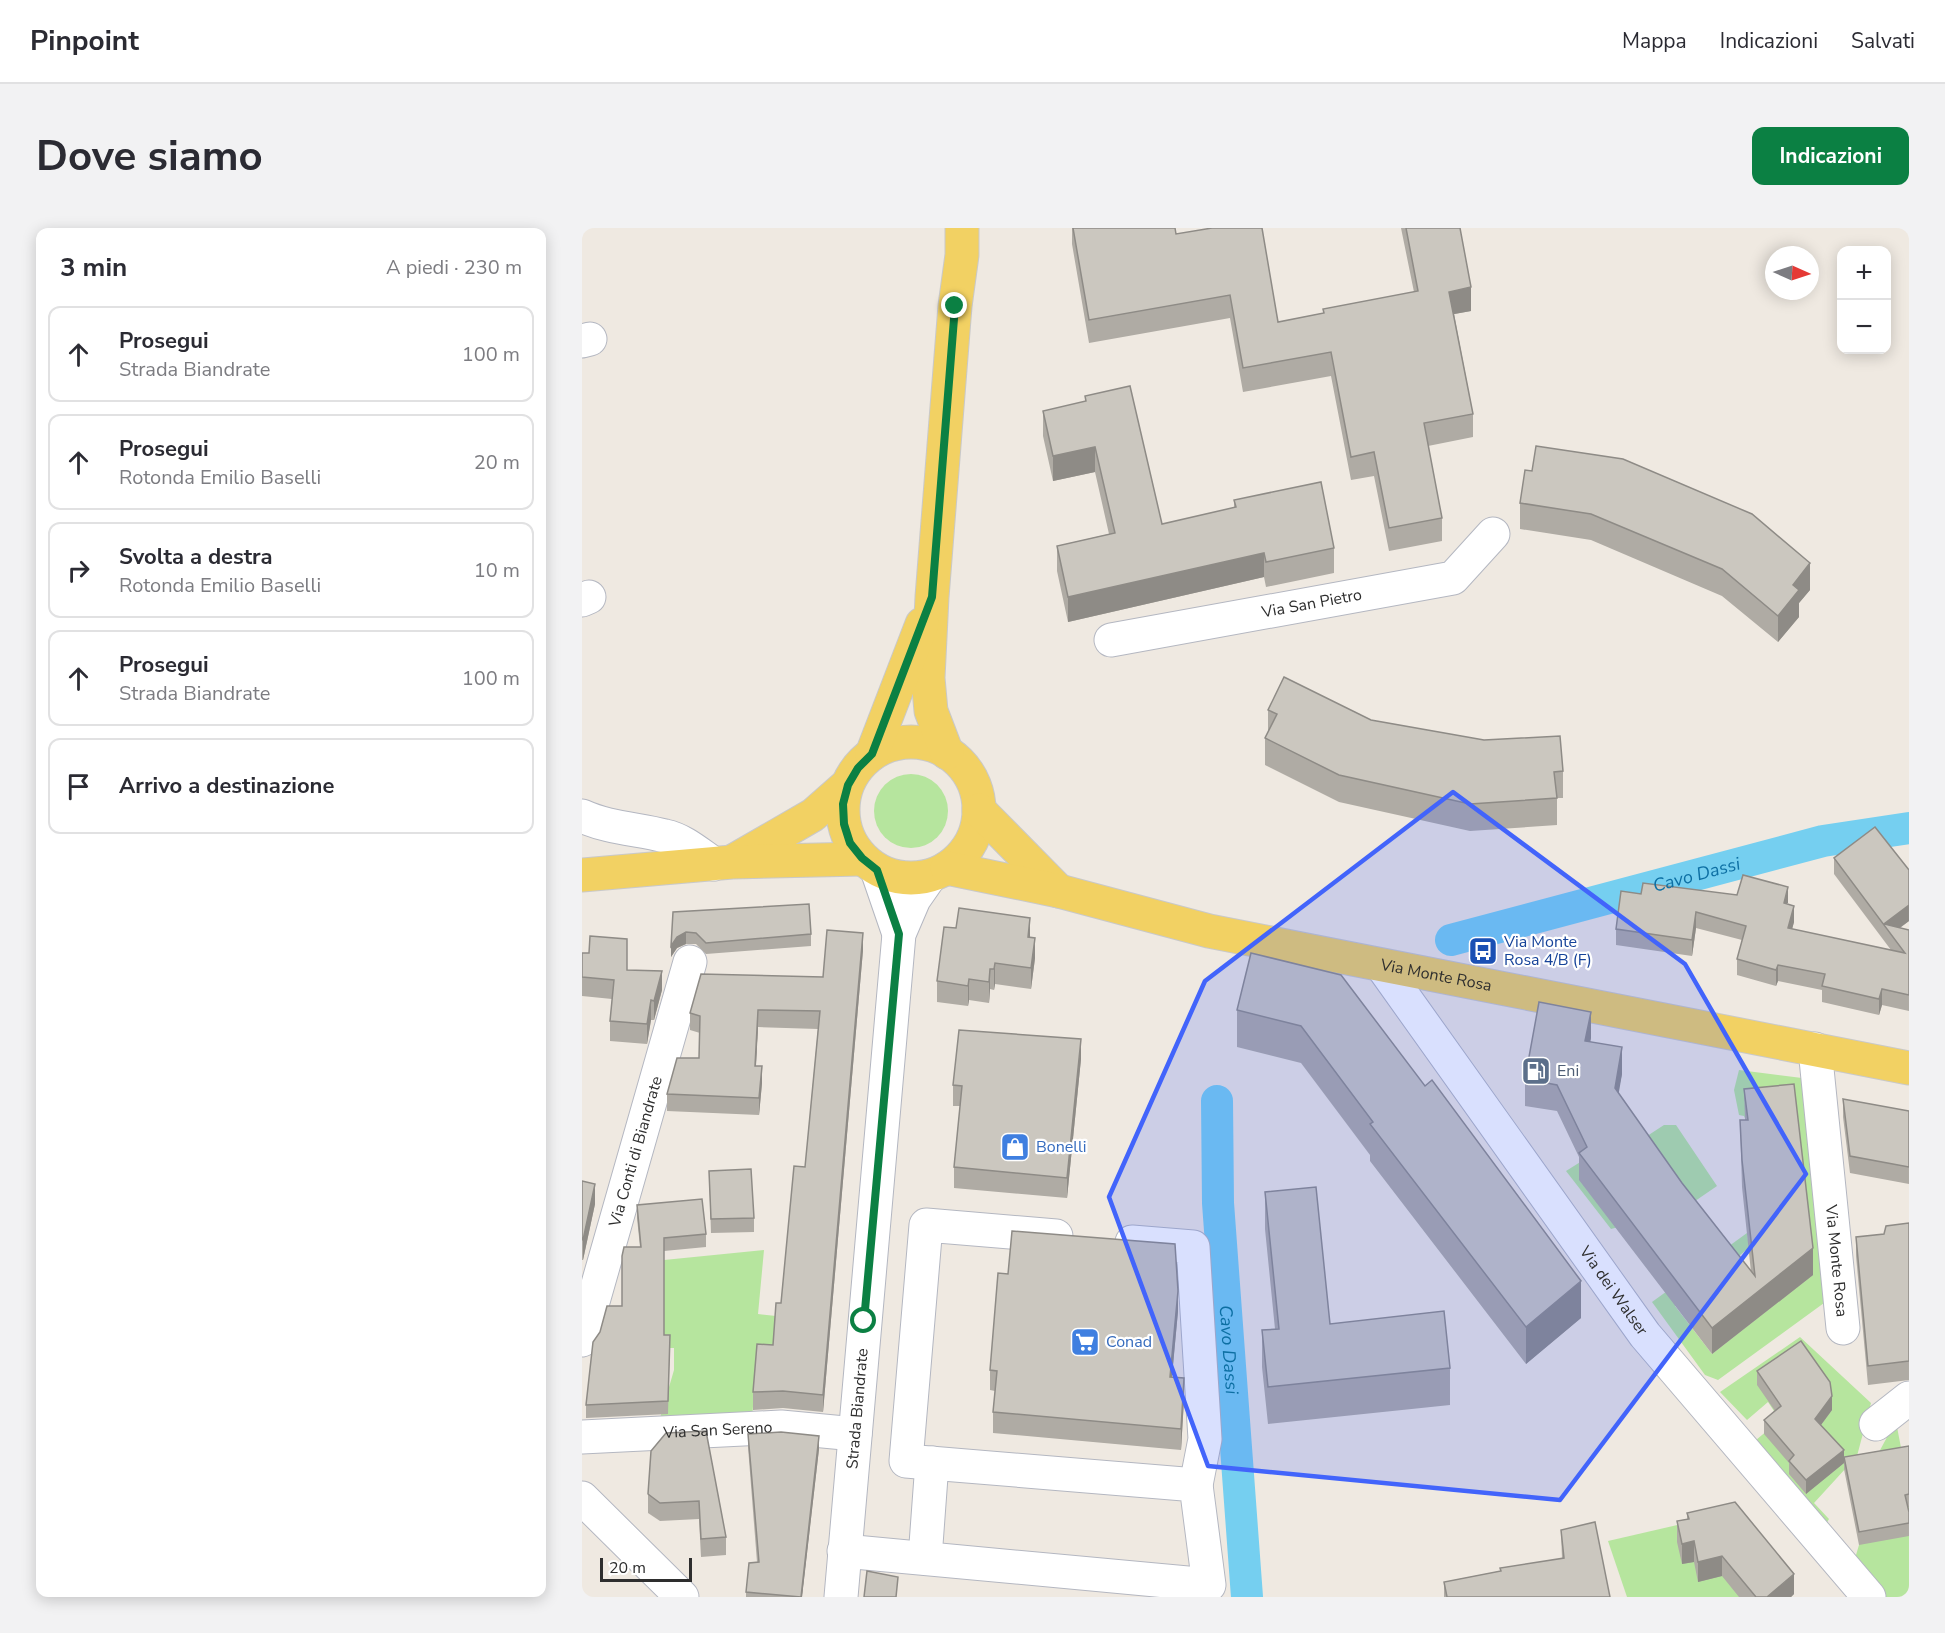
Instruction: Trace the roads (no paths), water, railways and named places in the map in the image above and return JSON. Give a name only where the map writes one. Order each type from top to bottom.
[{"type":"main road","points":[[947,753],[932,711],[928,678],[932,597],[955,306],[967,237]]},
{"type":"main road","points":[[872,754],[932,597]]},
{"type":"main road","points":[[582,875],[723,863],[870,864],[903,878],[938,872],[960,857],[970,843],[977,827],[979,810],[970,777],[947,753],[929,744],[910,742],[890,745],[872,754],[858,768],[848,785],[843,804],[844,824],[850,843],[870,864]]},
{"type":"main road","points":[[723,863],[813,815],[848,785]]},
{"type":"main road","points":[[979,810],[1059,891]]},
{"type":"main road","name":"Via Monte Rosa","points":[[938,872],[1059,891],[1209,931],[1909,1068]]},
{"type":"street","name":"Via San Pietro","points":[[1111,640],[1453,578],[1493,534]]},
{"type":"street","points":[[582,816],[628,830],[667,836],[723,863]]},
{"type":"street","name":"Strada Biandrate","points":[[870,864],[899,934]]},
{"type":"street","name":"Strada Biandrate","points":[[841,1597],[899,934],[914,899],[938,872]]},
{"type":"street","name":"Via Conti di Biandrate","points":[[582,1340],[690,962]]},
{"type":"street","name":"Via dei Walser","points":[[1382,966],[1645,1335],[1869,1597]]},
{"type":"street","name":"Via Monte Rosa","points":[[1815,1049],[1843,1328]]},
{"type":"street","points":[[844,1551],[1209,1585],[1196,1485],[1205,1439],[1192,1247],[926,1225],[906,1461],[1196,1485]]},
{"type":"street","points":[[1876,1424],[1909,1398]]},
{"type":"street","name":"Via San Sereno","points":[[582,1437],[781,1427],[855,1434]]},
{"type":"street","points":[[925,1558],[932,1463]]},
{"type":"street","points":[[582,1498],[682,1597]]},
{"type":"waterway","name":"Cavo Dassi","points":[[1451,940],[1823,841],[1909,828]]},
{"type":"waterway","name":"Cavo Dassi","points":[[1217,1101],[1218,1203],[1247,1597]]},
{"type":"place","name":"Via Monte Rosa 4/B (F)","points":[[1483,951]]},
{"type":"place","name":"Eni","points":[[1536,1071]]},
{"type":"place","name":"Bonelli","points":[[1015,1147]]},
{"type":"place","name":"Conad","points":[[1085,1342]]}]
